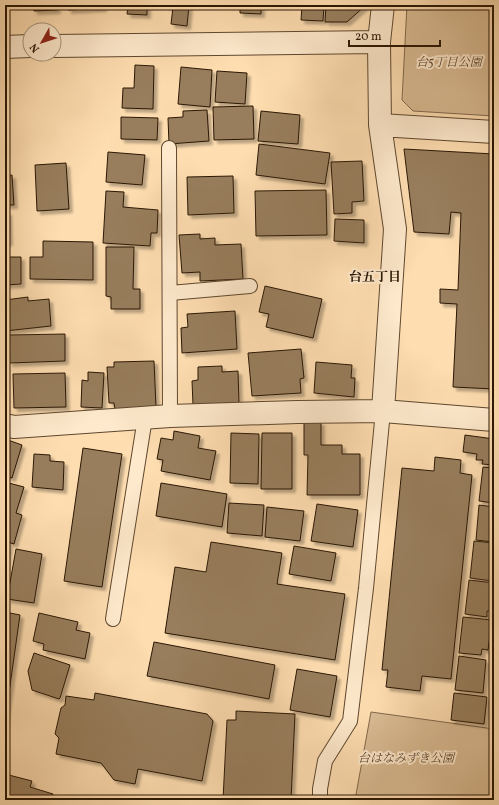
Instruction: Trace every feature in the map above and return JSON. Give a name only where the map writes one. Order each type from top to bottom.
[{"type":"street","points":[[383,5],[378,42],[380,125],[394,229],[383,410]]},
{"type":"street","points":[[62,46],[378,42]]},
{"type":"street","points":[[5,47],[22,46]]},
{"type":"street","points":[[380,125],[494,132]]},
{"type":"street","points":[[5,425],[14,427],[170,416],[383,410],[494,420]]},
{"type":"lane","points":[[169,148],[170,416]]},
{"type":"lane","points":[[170,293],[250,286]]},
{"type":"lane","points":[[320,800],[320,789],[325,761],[350,721],[366,588],[383,410]]},
{"type":"lane","points":[[113,619],[145,418]]},
{"type":"green space","name":"台5丁目公園","points":[[407,5],[494,5],[494,116],[413,111],[402,100]]},
{"type":"green space","name":"台はなみずき公園","points":[[371,712],[494,729],[494,800],[355,800]]},
{"type":"building","points":[[33,5],[56,5],[57,10],[34,11]]},
{"type":"building","points":[[68,5],[103,5],[103,8],[68,10]]},
{"type":"building","points":[[128,5],[147,5],[147,15],[127,14]]},
{"type":"building","points":[[166,5],[189,5],[187,26],[171,24],[173,7]]},
{"type":"building","points":[[240,5],[261,5],[261,14],[240,13]]},
{"type":"building","points":[[302,5],[324,5],[323,21],[301,20]]},
{"type":"building","points":[[326,5],[366,5],[347,22],[325,22]]},
{"type":"building","points":[[135,65],[154,66],[153,109],[122,108],[123,88],[134,88]]},
{"type":"building","points":[[181,67],[212,70],[210,107],[178,104]]},
{"type":"building","points":[[217,71],[247,73],[245,104],[215,102]]},
{"type":"building","points":[[253,106],[254,139],[214,140],[213,107]]},
{"type":"building","points":[[207,110],[209,141],[169,144],[168,118],[183,117],[183,111]]},
{"type":"building","points":[[261,111],[300,115],[298,144],[258,141]]},
{"type":"building","points":[[121,117],[158,118],[157,140],[121,139]]},
{"type":"building","points":[[259,144],[330,153],[325,184],[256,175]]},
{"type":"building","points":[[404,149],[494,154],[494,389],[453,387],[457,304],[440,303],[440,289],[458,290],[461,213],[451,212],[449,234],[414,232]]},
{"type":"building","points":[[108,152],[145,155],[142,185],[106,182]]},
{"type":"building","points":[[362,161],[364,201],[352,202],[352,213],[334,214],[331,162]]},
{"type":"building","points":[[66,163],[69,209],[37,211],[35,165]]},
{"type":"building","points":[[12,175],[14,205],[5,205],[5,176]]},
{"type":"building","points":[[233,176],[234,213],[188,215],[187,177]]},
{"type":"building","points":[[326,190],[327,235],[256,236],[255,191]]},
{"type":"building","points":[[106,191],[124,192],[123,207],[158,210],[157,233],[151,233],[150,246],[103,243]]},
{"type":"building","points":[[5,212],[8,212],[9,242],[5,243]]},
{"type":"building","points":[[335,219],[364,220],[364,243],[334,241]]},
{"type":"building","points":[[200,234],[200,239],[215,238],[215,245],[241,244],[243,279],[200,281],[200,272],[182,273],[179,235]]},
{"type":"building","points":[[43,241],[93,242],[93,280],[30,279],[30,257],[43,257]]},
{"type":"building","points":[[106,247],[134,247],[133,289],[140,289],[140,309],[111,309],[111,297],[106,296]]},
{"type":"building","points":[[5,257],[21,257],[21,284],[5,285]]},
{"type":"building","points":[[265,286],[322,299],[313,338],[266,327],[269,314],[259,312]]},
{"type":"building","points":[[28,297],[28,301],[49,299],[51,326],[5,331],[5,300]]},
{"type":"building","points":[[235,311],[237,349],[182,353],[181,328],[188,327],[187,314]]},
{"type":"building","points":[[65,334],[65,361],[9,363],[9,335]]},
{"type":"building","points":[[301,349],[304,378],[300,379],[301,393],[252,396],[248,353]]},
{"type":"building","points":[[154,361],[156,407],[115,409],[114,403],[109,403],[107,367],[114,367],[114,362]]},
{"type":"building","points":[[316,362],[352,365],[351,378],[355,378],[354,397],[314,393]]},
{"type":"building","points":[[222,366],[222,372],[238,371],[239,403],[193,405],[192,381],[198,380],[198,367]]},
{"type":"building","points":[[88,372],[104,373],[102,408],[81,407],[82,380],[88,381]]},
{"type":"building","points":[[65,373],[66,407],[14,408],[13,374]]},
{"type":"building","points":[[304,422],[321,422],[321,445],[342,445],[342,454],[360,454],[360,495],[307,495],[308,455],[304,455]]},
{"type":"building","points":[[174,431],[200,436],[198,448],[216,451],[210,480],[161,471],[163,460],[157,459],[161,438],[173,440]]},
{"type":"building","points":[[231,433],[259,434],[258,484],[230,483]]},
{"type":"building","points":[[262,433],[292,433],[292,489],[261,489]]},
{"type":"building","points":[[465,435],[494,439],[494,465],[482,464],[483,460],[476,460],[477,454],[463,452]]},
{"type":"building","points":[[5,439],[22,445],[12,478],[5,476]]},
{"type":"building","points":[[83,448],[122,454],[102,587],[64,581]]},
{"type":"building","points":[[34,454],[50,455],[50,461],[64,462],[63,490],[32,487]]},
{"type":"building","points":[[435,457],[461,460],[460,473],[472,475],[451,679],[422,676],[420,691],[386,687],[388,670],[382,670],[402,468],[434,471]]},
{"type":"building","points":[[483,467],[494,468],[494,503],[479,501]]},
{"type":"building","points":[[5,482],[24,487],[16,513],[22,515],[14,544],[5,541]]},
{"type":"building","points":[[161,483],[227,494],[222,527],[156,516]]},
{"type":"building","points":[[229,503],[264,505],[262,536],[227,533]]},
{"type":"building","points":[[317,504],[358,510],[353,547],[311,541]]},
{"type":"building","points":[[479,505],[494,507],[494,542],[476,540]]},
{"type":"building","points":[[267,507],[304,511],[300,541],[265,537]]},
{"type":"building","points":[[474,541],[494,543],[494,572],[492,581],[470,578]]},
{"type":"building","points":[[211,542],[282,553],[277,584],[345,594],[335,660],[165,633],[175,567],[206,572]]},
{"type":"building","points":[[5,543],[9,544],[5,573]]},
{"type":"building","points":[[294,546],[336,553],[331,581],[289,574]]},
{"type":"building","points":[[16,549],[42,554],[34,603],[7,599]]},
{"type":"building","points":[[469,580],[494,583],[493,611],[487,611],[487,617],[465,614]]},
{"type":"building","points":[[5,612],[20,615],[5,721]]},
{"type":"building","points":[[39,613],[78,622],[76,630],[90,633],[85,659],[43,650],[44,644],[33,641]]},
{"type":"building","points":[[463,617],[492,620],[488,650],[482,649],[481,655],[459,653]]},
{"type":"building","points":[[154,642],[275,665],[269,699],[147,676]]},
{"type":"building","points":[[34,653],[70,665],[59,699],[32,690],[28,671]]},
{"type":"building","points":[[459,656],[486,660],[483,693],[455,690]]},
{"type":"building","points":[[297,669],[337,676],[330,717],[290,710]]},
{"type":"building","points":[[95,693],[207,714],[213,721],[202,781],[138,769],[135,784],[114,780],[101,763],[56,754],[59,738],[55,734],[61,708],[65,705],[66,696],[94,700]]},
{"type":"building","points":[[454,693],[487,697],[484,724],[451,720]]},
{"type":"building","points":[[236,711],[295,714],[291,800],[223,800],[227,720],[236,720]]},
{"type":"building","points":[[5,774],[32,781],[30,787],[53,794],[51,800],[5,800]]},
{"type":"district","name":"台五丁目","points":[[375,278]]}]
